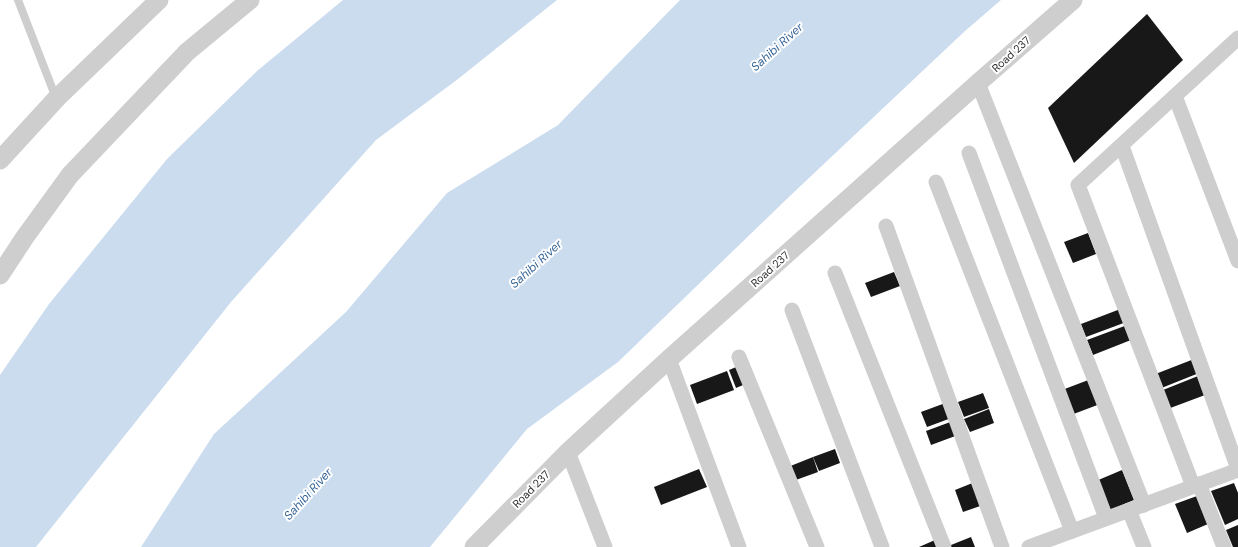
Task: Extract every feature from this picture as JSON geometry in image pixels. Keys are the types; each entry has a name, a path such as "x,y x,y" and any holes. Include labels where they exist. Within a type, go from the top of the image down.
{"street":[{"path":"0,160 57,98 159,0"},
{"path":"0,275 25,237 70,175 187,52 250,0"},
{"name":"Road 237","path":"474,547 568,452 669,359 1073,0"},
{"path":"1224,547 1196,485 1078,185 1175,96 1236,45"},
{"path":"978,83 1144,505"},
{"path":"1175,96 1238,261"},
{"path":"1029,547 1056,542 1072,531 1238,469 1122,146"},
{"path":"969,153 1106,518"},
{"path":"936,182 1072,531"},
{"path":"886,226 1002,547"},
{"path":"835,273 944,547"},
{"path":"792,310 882,547"},
{"path":"738,357 817,547"},
{"path":"669,359 738,547"},
{"path":"568,452 605,547"},
{"path":"1129,510 1144,547"}],"lane":[{"path":"18,0 57,98"}],"water":[{"path":"343,0 557,0 458,79 376,140 231,302 36,547 0,547 0,375 49,304 167,159 257,71"},
{"name":"Sahibi River","path":"680,0 1001,0 965,31 792,194 618,362 527,429 430,547 141,547 214,434 346,312 447,193 558,125"}],"building":[{"path":"1147,14 1183,60 1074,163 1048,108"},
{"path":"1088,233 1096,254 1073,263 1064,242"},
{"path":"894,272 900,286 871,297 865,283"},
{"path":"1123,308 1129,321 1086,337 1081,324"},
{"path":"1130,324 1136,338 1093,355 1087,340"},
{"path":"1194,359 1199,373 1159,389 1153,375"},
{"path":"741,365 748,383 736,388 729,370"},
{"path":"727,371 734,390 697,404 690,385"},
{"path":"1198,376 1205,395 1165,410 1158,392"},
{"path":"1091,379 1100,404 1071,415 1062,390"},
{"path":"983,393 989,408 964,417 958,402"},
{"path":"948,402 954,417 927,427 921,412"},
{"path":"989,409 994,423 970,432 964,419"},
{"path":"953,421 958,435 931,445 926,431"},
{"path":"835,449 840,463 819,471 813,457"},
{"path":"813,457 818,472 793,481 788,467"},
{"path":"699,469 707,487 661,505 654,487"},
{"path":"1122,470 1134,500 1108,511 1096,481"},
{"path":"975,482 983,505 963,512 955,490"},
{"path":"1234,483 1238,493 1238,519 1225,525 1211,491"},
{"path":"1197,496 1208,524 1187,533 1175,504"},
{"path":"1238,525 1238,547 1233,547 1226,530"},
{"path":"971,537 975,547 946,547"},
{"path":"935,540 937,547 919,547"}]}
